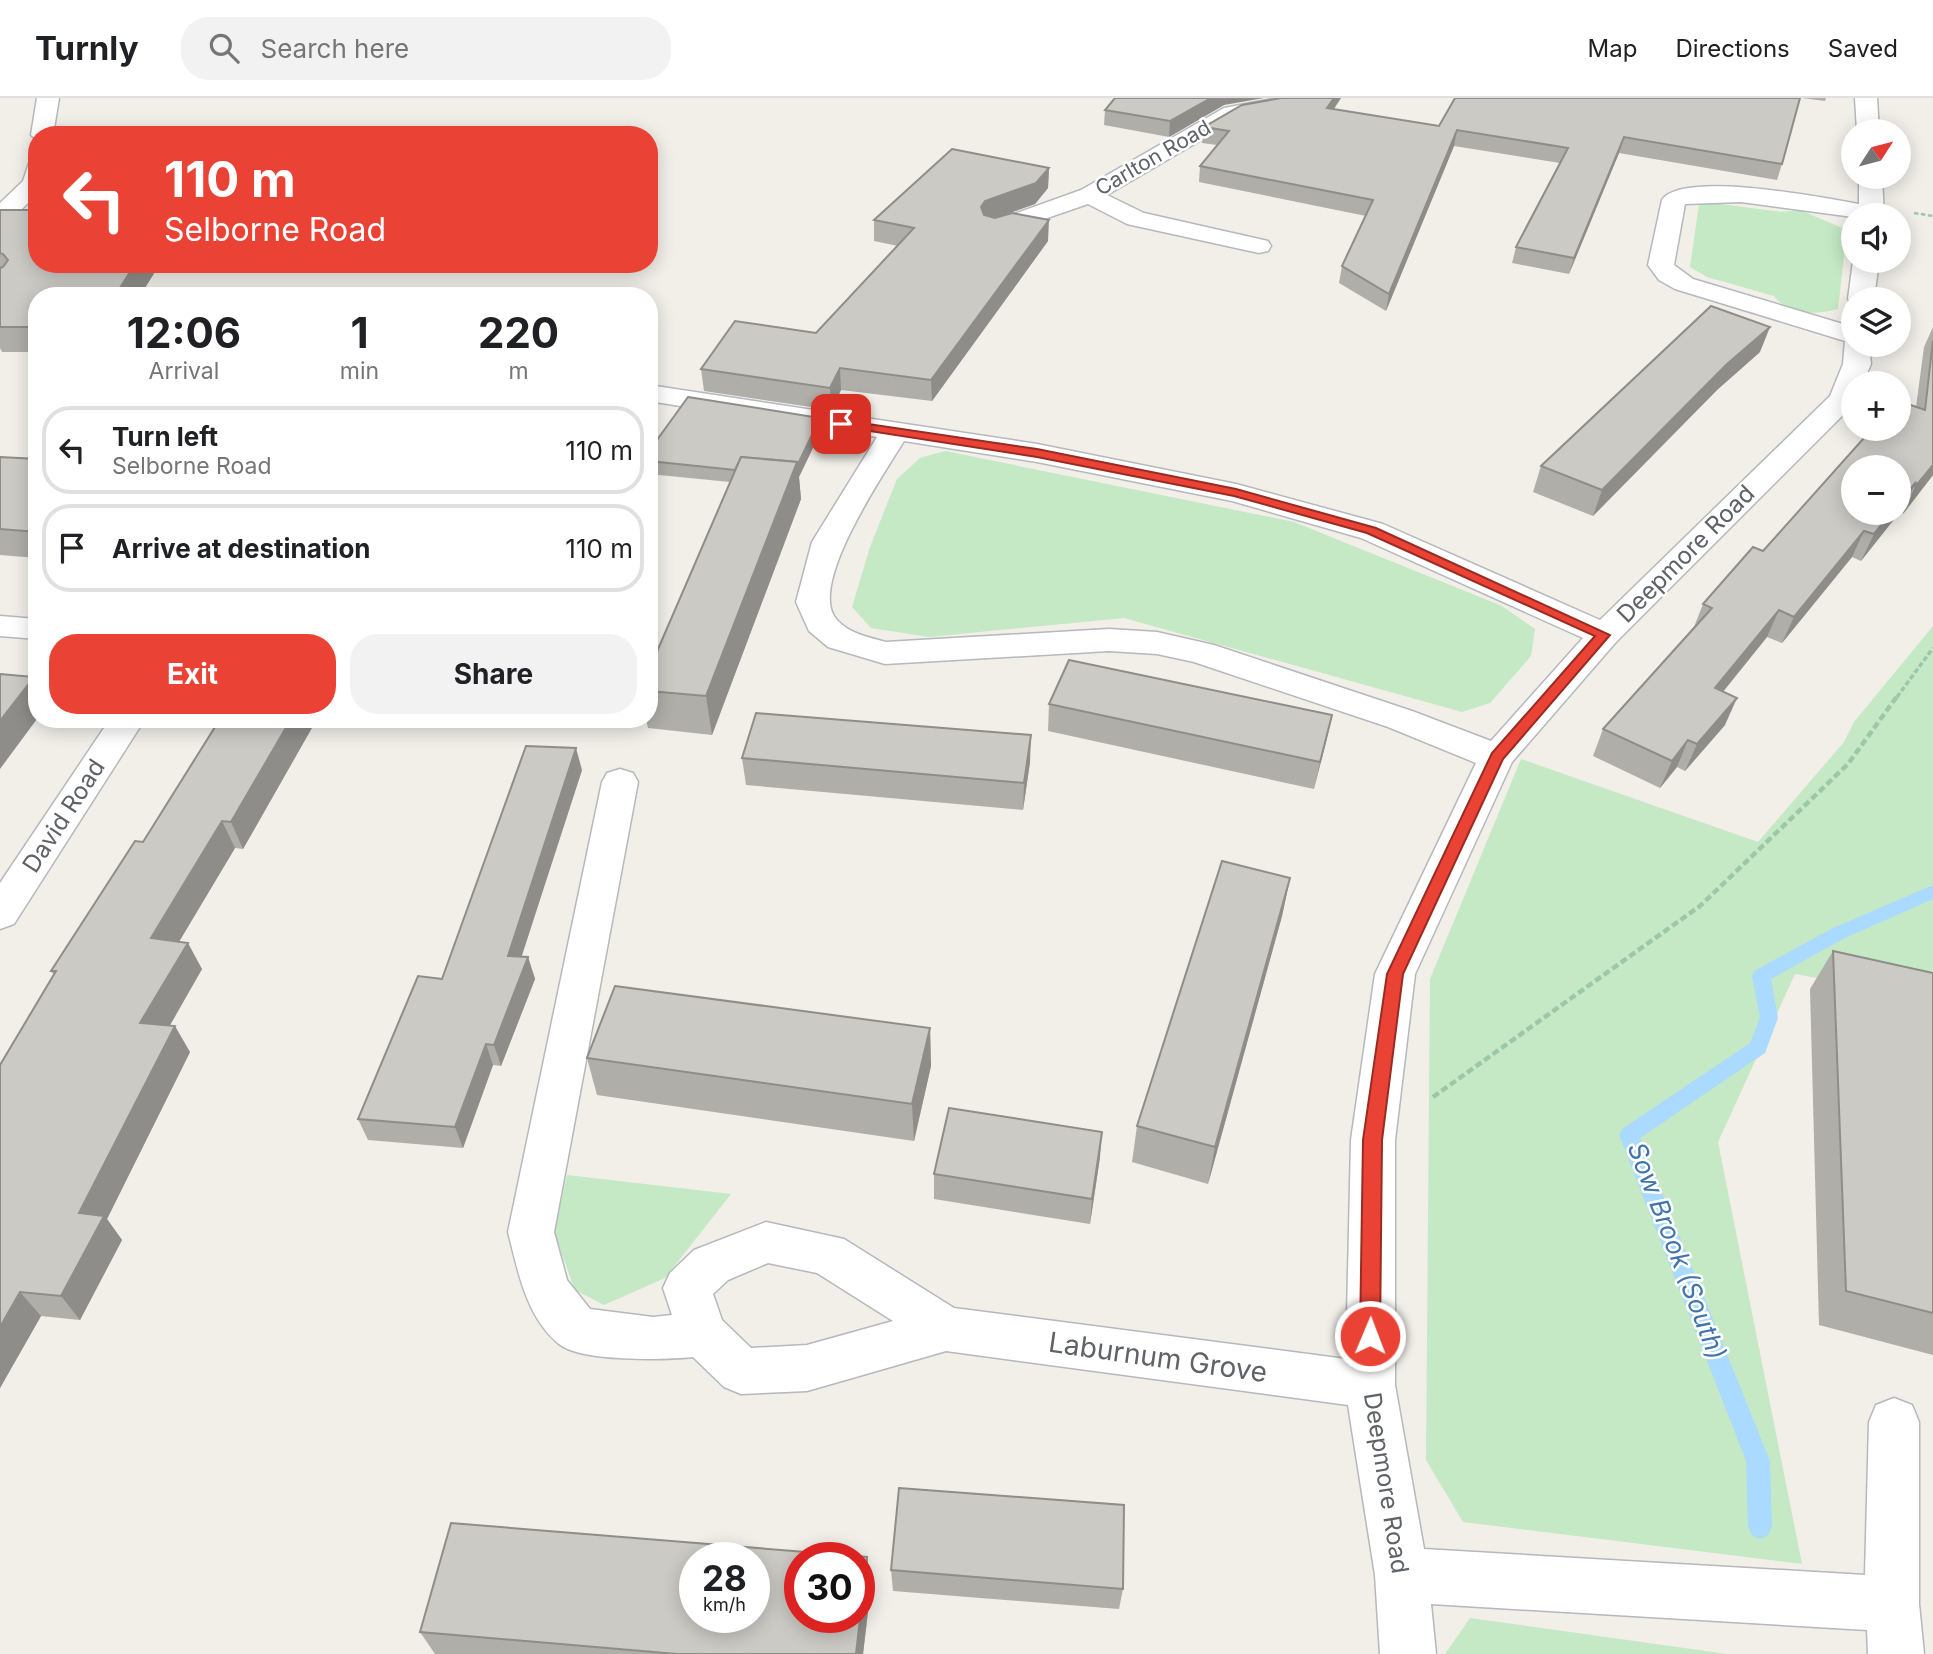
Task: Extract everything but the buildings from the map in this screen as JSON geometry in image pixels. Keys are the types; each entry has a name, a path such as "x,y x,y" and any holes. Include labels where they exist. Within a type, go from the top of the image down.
{"street":[{"path":"43,126 48,98"},
{"name":"Carlton Road","path":"995,229 1089,195 1232,113 1313,98"},
{"path":"1866,98 1867,119"},
{"path":"0,217 28,189"},
{"path":"1841,210 1710,192 1682,196 1674,200 1661,265 1673,279 1684,284 1841,331"},
{"path":"1089,195 1136,219 1261,247"},
{"name":"Deepmore Road","path":"1408,1654 1402,1575 1370,1385 1373,1140 1395,974 1497,757 1604,635 1843,398 1857,363 1857,357"},
{"path":"658,394 1037,453 1236,493 1372,531 1604,635"},
{"path":"895,432 828,542 812,602 821,624 840,640 885,653 1109,640 1157,643 1202,653 1400,719 1497,757"},
{"path":"0,626 28,628"},
{"name":"David Road","path":"0,914 122,728"},
{"path":"620,782 531,1232 546,1290 578,1329 653,1339 703,1334"},
{"name":"Laburnum Grove","path":"946,1329 827,1254 766,1242 711,1265 687,1287 703,1334 741,1371 807,1368 946,1329 1370,1385"},
{"path":"1402,1575 1894,1629 1894,1422"}],"path":[{"path":"1373,1140 1700,906 1848,764 1933,648"}],"green space":[{"path":"1713,203 1781,212 1800,210 1841,227 1842,273 1838,309 1812,313 1795,310 1780,303 1774,296 1707,277 1690,267 1699,204"},
{"path":"945,451 1294,522 1502,606 1535,629 1531,656 1490,703 1462,712 1124,618 929,637 871,628 852,607 870,547 897,479 920,458"},
{"path":"1933,626 1933,999 1795,974 1718,1142 1802,1564 1463,1522 1426,1460 1430,979 1521,759 1758,842 1844,742 1854,722"},
{"path":"567,1175 731,1194 665,1278 604,1305 575,1290 554,1233"},
{"path":"1470,1618 1727,1654 1445,1654"}],"waterway":[{"name":"Sow Brook (South)","path":"1760,1527 1758,1461 1629,1135 1758,1048 1769,1018 1761,976 1839,933 1933,892"}],"route":[{"path":"841,424 1037,453 1236,493 1372,531 1604,635 1497,757 1395,974 1373,1140 1370,1336"}]}
